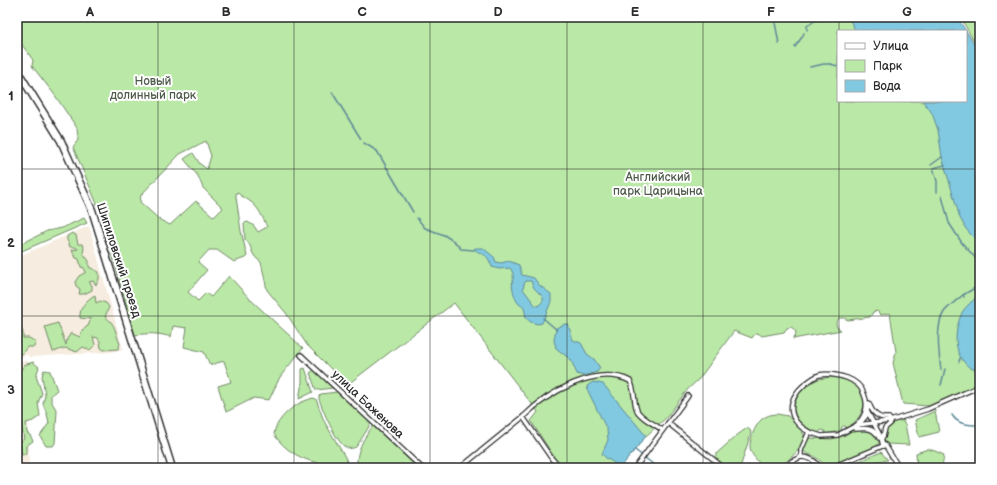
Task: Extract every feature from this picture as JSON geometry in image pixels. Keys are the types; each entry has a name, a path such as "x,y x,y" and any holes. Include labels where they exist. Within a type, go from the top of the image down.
{"main road":[{"name":"Шипиловский проезд","path":"17,70 59,137 78,176 92,210 172,468"}],"street":[{"name":"улица Баженова","path":"301,355 422,468"},
{"path":"899,468 885,445 883,446 881,437 873,423 867,411 865,396 853,380 832,374 817,376 809,380 799,389 792,400 791,405 794,418 797,423 808,432 821,436 834,436 859,424 873,423 890,421 928,409 980,386"},
{"path":"460,468 531,410 563,388 583,379 612,375 630,381 634,388 638,412 662,430"},
{"path":"635,468 688,396"},
{"path":"881,437 879,438 877,434 870,429 855,429 865,415 869,403 876,415 881,418 890,418 890,421"},
{"path":"524,417 552,459 560,468"},
{"path":"881,437 883,437 885,428 891,423 890,421"},
{"path":"668,423 724,468"},
{"path":"801,457 801,450 808,432"},
{"path":"830,468 883,446"},
{"path":"786,468 792,461 801,457 810,458 820,468"}],"shaded area":[{"path":"89,226 123,349 112,352 29,357 27,354 17,360 17,257"},
{"path":"28,361 29,468 17,468 17,364"}],"green space":[{"name":"Английский парк Царицына","path":"17,17 910,17 918,30 837,30 837,102 964,102 980,127 980,386 929,408 928,406 903,404 893,363 896,352 890,313 881,315 877,311 873,312 870,317 848,320 839,318 836,323 837,327 841,330 793,339 796,334 795,330 791,327 787,328 784,332 762,336 758,333 752,338 734,331 699,379 688,389 666,418 646,436 620,468 574,468 556,460 531,421 538,412 454,303 347,385 307,345 286,313 267,290 261,262 257,259 249,244 245,240 244,223 248,222 254,226 258,232 267,227 256,207 237,192 236,197 241,231 247,256 234,262 217,250 209,250 198,262 207,270 188,292 198,301 206,293 211,297 229,276 251,300 303,348 280,377 269,400 254,398 226,412 218,386 231,382 224,361 210,365 204,352 184,347 187,328 173,326 171,337 153,334 135,335 100,211 73,147 78,140 77,128 54,94 32,66 33,60 17,38","holes":["206,141 211,156 207,169 200,164 193,153 184,159 198,176 203,188 223,208 214,217 196,201 170,225 160,220 140,202 141,195 180,154"]},
{"path":"962,17 980,17 980,52 962,20"},
{"path":"84,218 87,223 17,253 17,246 47,231 62,228"},
{"path":"72,233 76,235 78,244 82,244 84,248 83,253 89,261 89,267 99,272 99,279 96,285 93,281 89,282 92,285 92,290 84,294 79,294 80,289 76,286 75,282 79,276 86,272 84,268 81,267 79,259 76,258 72,250 78,249 75,247 70,247 67,240 67,236"},
{"path":"95,295 96,303 100,301 106,303 109,307 105,317 109,319 115,329 120,344 118,349 104,350 101,348 98,338 93,337 95,345 90,350 83,347 77,352 65,348 53,352 45,327 58,323 66,345 67,339 71,333 80,337 82,330 88,326 91,319 80,318 82,308 89,299"},
{"path":"17,321 23,332 23,338 29,338 36,342 34,347 27,347 22,354 17,354"},
{"path":"33,362 39,367 36,376 42,393 38,403 40,416 33,421 26,423 27,433 33,441 26,446 26,454 22,454 20,442 24,439 20,416 23,412 17,391 20,385 17,376 24,365"},
{"path":"305,368 313,392 299,399 302,382 302,369"},
{"path":"44,370 50,371 57,390 51,395 51,401 57,411 55,443 53,446 46,446 40,436 49,423 43,404 45,395 42,376"},
{"path":"314,370 333,388 316,390 310,373"},
{"path":"831,377 846,380 858,388 864,400 863,407 857,419 847,428 843,426 841,428 842,431 825,434 825,431 822,430 819,434 804,428 797,422 794,417 794,406 798,395 806,386 817,380"},
{"path":"337,392 371,423 357,446 354,448 347,448 337,437 319,399 321,394"},
{"path":"313,398 316,399 324,421 345,457 348,464 346,466 335,466 315,462 296,455 280,442 274,434 279,422 288,411 299,403"},
{"path":"935,411 939,432 919,437 915,420"},
{"path":"777,414 788,416 804,435 804,439 800,448 781,465 780,468 761,468 751,452 751,439 754,430 762,419 769,415"},
{"path":"904,420 903,423 905,424 909,445 886,444 883,437 888,426 892,423"},
{"path":"373,426 418,468 357,468 357,457 359,451 366,435"},
{"path":"747,428 751,433 740,468 729,467 720,463 715,457 717,453"},
{"path":"855,429 870,429 879,438 879,443 876,447 854,457 838,464 830,465 825,464 814,456 807,454 803,450 806,441 809,438 832,439 845,435"},
{"path":"928,449 944,455 942,468 917,468 916,453"},
{"path":"881,452 888,460 864,463 857,468 843,468"}],"water":[{"path":"848,17 957,17 965,30 855,30"},
{"path":"967,33 980,53 980,245 966,229 960,218 942,157 938,130 932,113 924,102 967,102"},
{"path":"483,248 494,257 496,262 501,263 509,261 519,265 522,275 534,278 539,285 551,294 551,302 542,323 533,323 526,317 524,308 519,304 515,297 512,287 513,274 510,268 499,269 492,267 486,256 474,249","holes":["526,281 531,281 534,288 543,297 543,301 538,306 535,305 523,289"]},
{"path":"980,294 980,369 975,369 967,366 960,357 956,333 962,312"},
{"path":"568,324 573,340 581,343 587,354 594,359 600,368 597,372 583,376 577,374 571,360 556,348 554,340 556,328"},
{"path":"593,382 603,384 646,436 621,467 602,454 608,440 607,430 588,391 587,386"}],"waterway":[{"path":"774,17 779,44"},
{"path":"807,30 807,26 816,20 831,17"},
{"path":"795,47 804,33"},
{"path":"830,64 837,66"},
{"path":"810,67 830,64"},
{"path":"332,92 361,139"},
{"path":"364,143 377,151 413,212"},
{"path":"931,165 942,157"},
{"path":"937,192 937,181 933,168 945,165"},
{"path":"942,196 949,223 962,243 980,263"},
{"path":"417,218 425,228 444,235 455,242 461,249 474,250"},
{"path":"964,297 963,295 980,286"},
{"path":"941,370 938,340 941,318 944,312 963,295"},
{"path":"543,318 557,330"},
{"path":"959,362 960,358"},
{"path":"941,385 945,369"},
{"path":"952,415 961,423 980,425"},
{"path":"635,450 658,468"}],"park label":[{"name":"Новый долинный парк","path":"153,88"}]}
